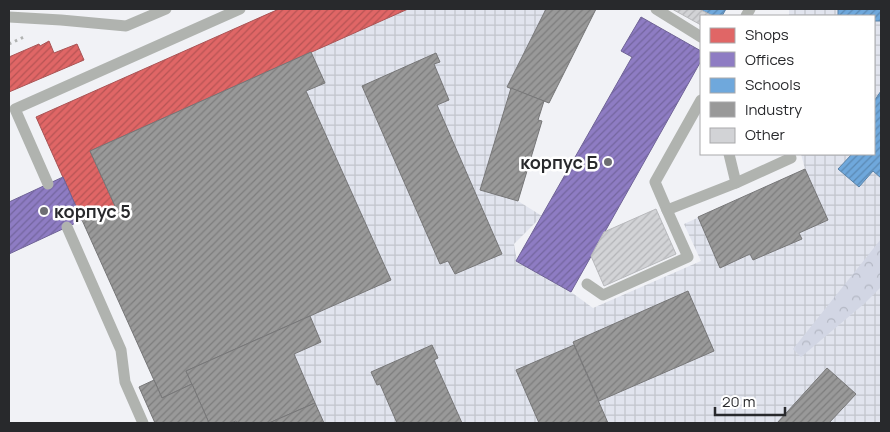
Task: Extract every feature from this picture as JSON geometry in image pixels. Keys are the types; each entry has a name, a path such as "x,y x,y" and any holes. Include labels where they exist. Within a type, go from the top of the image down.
{"lane":[{"path":"9,17 126,26 166,9"},
{"path":"48,184 15,109 240,9"},
{"path":"656,9 700,36"},
{"path":"587,284 603,295 688,258 655,182 700,102"},
{"path":"729,155 736,182"},
{"path":"667,210 791,158"},
{"path":"67,227 121,350 125,382 143,423"}],"shaded area":[{"path":"279,9 596,9 549,103 544,101 538,120 542,121 518,201 542,216 514,244 517,261 571,292 593,308 701,261 684,224 805,169 801,155 875,155 875,15 789,15 789,9 881,9 881,423 155,423 139,387 154,380 36,117"}],"green space":[{"path":"881,239 881,287 865,303 801,357 793,349"}],"building: Shops":[{"path":"279,9 408,9 90,151 115,206 82,220 36,117"},
{"path":"49,41 54,53 77,44 84,60 9,92 9,57"}],"building: Offices":[{"name":"корпус Б","path":"641,17 700,50 700,63 571,292 516,261 632,57 621,51"},
{"name":"корпус 5","path":"63,177 82,220 9,254 9,202"}],"building: Schools":[{"path":"699,9 726,9 723,15 711,15"},
{"path":"838,9 881,9 881,21 875,21 875,15 838,15"},
{"path":"881,91 881,178 873,171 859,187 838,169 851,155 875,155 875,100"}],"building: Industry":[{"path":"546,9 596,9 549,103 507,87"},
{"path":"311,52 325,83 306,91 391,280 186,371 192,384 162,398 82,220 115,206 90,151"},
{"path":"436,53 440,62 434,64 449,100 437,105 502,254 455,274 448,261 440,264 362,86"},
{"path":"511,88 544,101 538,120 542,121 518,201 480,190"},
{"path":"805,169 828,220 799,233 802,239 753,260 750,254 720,268 698,217"},
{"path":"688,291 714,351 599,401 573,342"},
{"path":"310,316 321,342 294,354 315,403 269,423 237,423 236,421 230,423 209,423 186,371"},
{"path":"432,345 438,358 434,360 462,423 397,423 380,384 377,385 371,372"},
{"path":"574,345 608,423 539,423 516,370"},
{"path":"827,368 856,394 829,423 777,423"},
{"path":"154,380 162,398 192,384 209,423 155,423 139,387"},
{"path":"315,403 324,423 269,423"}],"building: Other":[{"path":"672,9 699,9 711,15 700,15 700,24"},
{"path":"656,209 676,254 604,286 591,256 604,232"}],"place":[{"name":"корпус Б","path":"608,162"},
{"name":"корпус 5","path":"44,211"}]}
